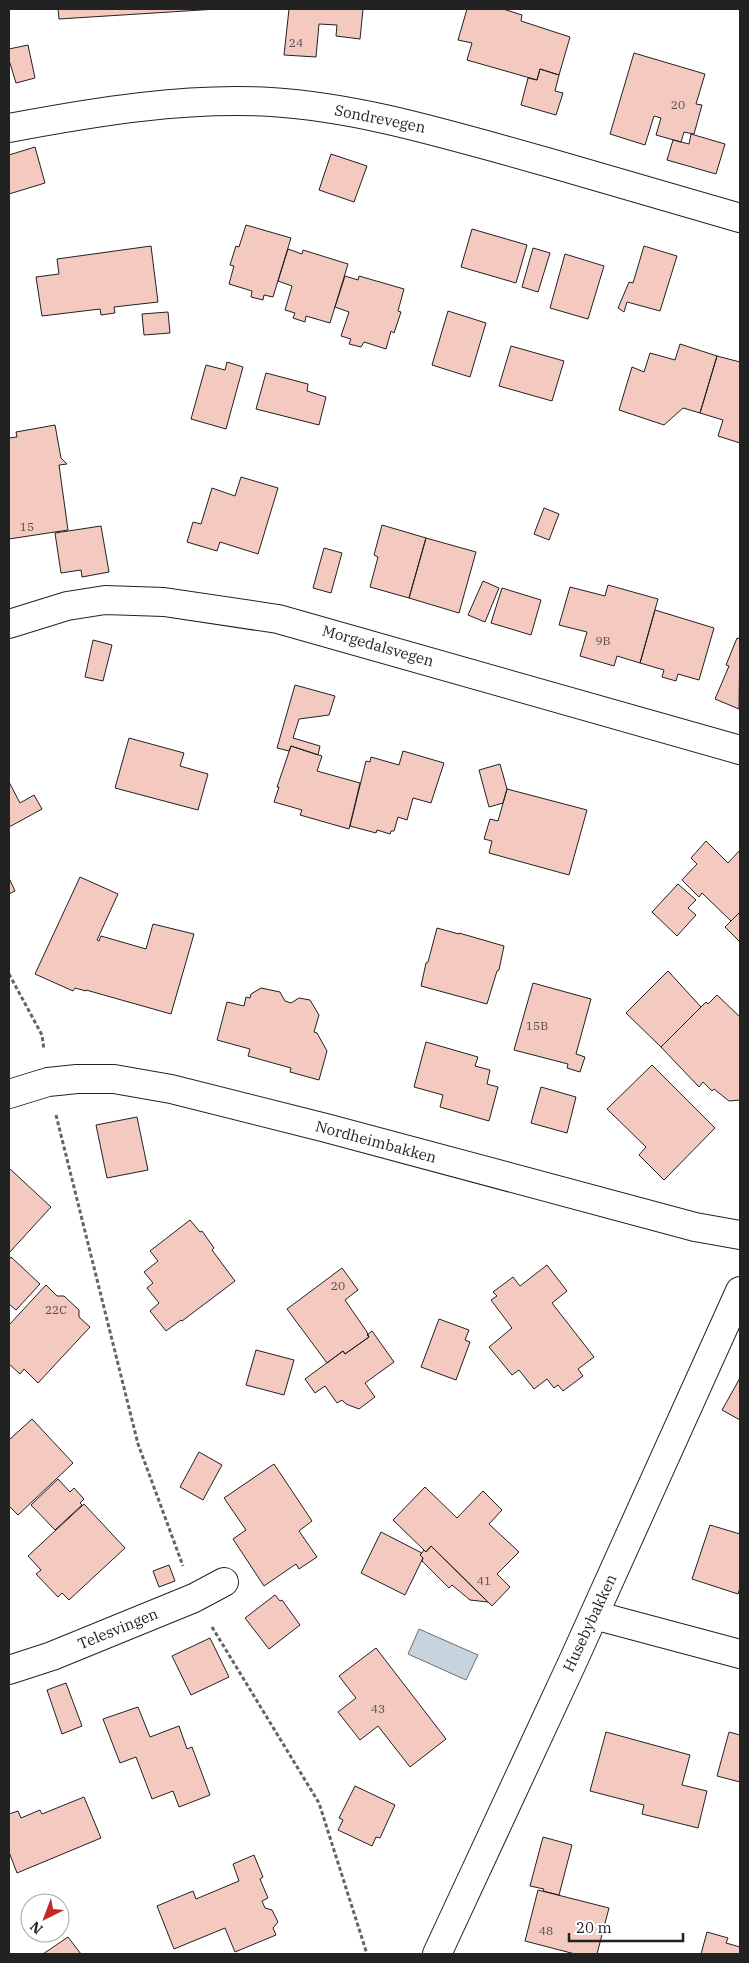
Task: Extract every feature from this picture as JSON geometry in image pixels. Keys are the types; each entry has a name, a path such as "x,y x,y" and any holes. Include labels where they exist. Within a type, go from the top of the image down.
{"street":[{"name":"Sondrevegen","path":"9,128 102,111 201,103 271,102 336,110 416,125 740,218"},
{"name":"Morgedalsvegen","path":"9,624 67,606 105,600 164,602 278,619 740,750"},
{"name":"Nordheimbakken","path":"9,1094 48,1082 77,1079 114,1079 171,1089 326,1128 695,1227 740,1235"},
{"name":"Husebybakken","path":"436,1954 594,1615 740,1291"},
{"name":"Telesvingen","path":"9,1670 52,1656 194,1598 224,1582"},
{"path":"594,1615 740,1654"}],"path":[{"path":"9,974 42,1035 48,1082 138,1444 194,1598 320,1803 368,1954"}],"shaded area":[{"path":"419,1629 478,1655 466,1680 408,1654"}],"building":[{"path":"58,9 217,9 59,19"},
{"path":"289,9 363,9 360,39 336,36 337,25 319,24 316,57 284,55"},
{"path":"467,9 503,9 522,15 521,21 570,37 559,75 540,69 537,80 467,60 472,43 458,40"},
{"path":"28,45 35,78 16,83 9,60 9,49"},
{"path":"634,53 705,74 696,104 702,105 694,134 684,132 681,142 656,135 661,118 654,116 645,145 610,134"},
{"path":"540,69 559,75 555,91 563,93 556,115 521,105 528,78 537,80"},
{"path":"691,134 725,144 716,174 667,160 673,140 689,144"},
{"path":"35,147 45,183 9,194 9,155"},
{"path":"331,154 367,166 354,202 319,190"},
{"path":"246,225 291,238 273,297 264,295 263,300 251,297 252,291 229,284 234,266 230,265 236,246 239,247"},
{"path":"472,229 527,245 516,283 461,267"},
{"path":"151,246 158,302 114,307 115,313 101,315 100,309 42,316 36,277 59,274 57,259"},
{"path":"644,246 677,256 660,311 627,302 624,312 618,308 629,282 633,283"},
{"path":"533,248 550,253 538,292 522,287"},
{"path":"288,249 302,254 303,250 348,264 330,323 306,316 305,322 293,318 295,313 285,310 292,286 278,281"},
{"path":"565,254 604,266 588,319 550,308"},
{"path":"345,276 358,280 359,276 404,289 398,311 401,312 394,333 391,331 386,349 364,342 361,347 349,344 351,339 341,336 349,312 335,307"},
{"path":"448,311 486,323 470,377 432,365"},
{"path":"168,312 170,333 144,335 142,314"},
{"path":"680,344 717,356 700,413 683,408 664,425 619,410 632,367 644,372 650,353 675,360"},
{"path":"511,346 564,361 552,401 499,386"},
{"path":"717,356 740,362 740,443 718,436 723,420 700,413"},
{"path":"227,362 243,367 226,429 191,419 206,365 225,370"},
{"path":"266,373 308,384 307,391 326,397 319,425 256,409"},
{"path":"55,425 61,458 67,464 59,465 68,530 9,539 9,438 17,437 16,432"},
{"path":"241,477 278,488 258,554 220,542 217,551 187,542 193,522 201,524 212,488 235,496"},
{"path":"544,508 559,514 549,540 534,534"},
{"path":"382,525 426,538 409,598 370,587 378,557 374,555"},
{"path":"101,526 109,572 82,577 81,570 61,573 55,533"},
{"path":"426,538 476,552 459,613 409,598"},
{"path":"324,548 342,553 331,593 313,588"},
{"path":"483,581 499,588 485,622 468,615"},
{"path":"608,585 658,599 640,663 617,656 614,666 580,656 587,632 559,625 570,587 605,596"},
{"path":"502,588 541,600 531,635 491,623"},
{"path":"655,610 714,628 699,680 678,674 676,681 662,677 664,670 640,663"},
{"path":"737,638 740,639 739,709 715,699 729,666 726,665"},
{"path":"93,640 112,645 103,681 85,677"},
{"path":"295,685 335,696 329,715 299,719 293,738 320,746 318,755 291,746 289,751 277,748"},
{"path":"129,738 184,753 180,766 208,774 198,810 115,788"},
{"path":"291,746 322,756 317,771 360,783 349,829 300,815 302,810 274,802"},
{"path":"403,751 444,763 431,803 413,798 407,820 398,817 394,831 391,831 390,834 377,830 376,833 350,826 366,761 370,762 371,757 399,765"},
{"path":"500,764 507,789 503,803 489,807 479,770"},
{"path":"9,782 20,803 34,795 42,809 11,826 9,826"},
{"path":"507,789 587,810 569,875 489,853 492,841 484,839 490,819 498,821"},
{"path":"706,841 728,863 740,850 740,912 731,921 702,893 699,897 682,880 697,864 691,858"},
{"path":"80,877 118,894 97,940 99,941 101,936 146,949 153,924 194,934 171,1014 86,990 75,988 73,991 35,974"},
{"path":"9,878 15,891 9,894"},
{"path":"678,884 696,900 688,908 696,915 677,936 652,912"},
{"path":"740,912 740,942 725,927"},
{"path":"437,928 504,946 499,970 497,971 487,1004 421,986"},
{"path":"668,971 701,1007 661,1047 626,1013"},
{"path":"533,983 591,999 576,1054 585,1057 580,1072 567,1068 568,1064 514,1050"},
{"path":"261,988 280,992 285,1001 291,1003 299,998 310,1000 319,1015 314,1032 317,1033 327,1051 319,1080 290,1072 291,1068 248,1056 250,1049 217,1040 227,1002 244,1006 246,997 250,998 251,994"},
{"path":"717,995 740,1017 740,1100 729,1101 714,1089 712,1091 703,1082 699,1087 661,1047 706,1002 708,1004"},
{"path":"426,1042 478,1057 475,1066 490,1070 487,1084 498,1087 489,1121 440,1107 443,1095 414,1087"},
{"path":"652,1065 715,1128 664,1180 639,1155 646,1147 607,1109"},
{"path":"541,1087 576,1097 567,1133 531,1123"},
{"path":"137,1117 148,1170 107,1178 96,1125"},
{"path":"9,1168 51,1207 9,1253"},
{"path":"190,1220 200,1232 202,1231 214,1248 212,1250 235,1281 166,1331 150,1311 159,1303 147,1288 153,1283 144,1272 158,1261 150,1251"},
{"path":"11,1257 40,1284 16,1310 9,1304 9,1260"},
{"path":"547,1265 567,1291 552,1303 594,1357 578,1369 583,1376 563,1391 558,1385 554,1388 547,1379 534,1389 519,1370 512,1375 489,1347 512,1328 491,1300 497,1296 493,1292 513,1277 520,1286"},
{"path":"342,1268 358,1290 345,1300 369,1337 345,1354 343,1351 327,1363 287,1309"},
{"path":"46,1285 57,1296 64,1296 79,1310 79,1317 90,1327 38,1383 24,1369 20,1374 9,1364 9,1325"},
{"path":"439,1319 469,1330 465,1340 470,1342 456,1380 421,1367"},
{"path":"372,1331 394,1362 365,1383 375,1397 359,1409 346,1404 342,1400 337,1403 325,1386 315,1393 305,1379 343,1351 345,1354 369,1337 367,1335"},
{"path":"256,1350 294,1360 284,1395 246,1385"},
{"path":"740,1378 740,1420 722,1410"},
{"path":"32,1419 73,1463 18,1515 10,1507 9,1509 9,1440"},
{"path":"199,1452 222,1465 203,1500 180,1487"},
{"path":"274,1464 312,1521 299,1531 317,1557 299,1569 296,1564 264,1586 233,1539 246,1530 224,1498"},
{"path":"58,1479 70,1492 74,1488 84,1499 80,1503 82,1505 55,1530 31,1505"},
{"path":"425,1487 457,1518 483,1491 502,1510 489,1524 519,1552 497,1574 510,1587 492,1606 431,1546 426,1552 393,1520"},
{"path":"84,1504 125,1548 69,1600 62,1593 58,1597 36,1574 41,1570 28,1556"},
{"path":"710,1525 740,1534 740,1588 738,1594 692,1579"},
{"path":"381,1532 422,1553 420,1555 423,1558 405,1595 361,1573"},
{"path":"431,1546 488,1602 470,1600 452,1585 449,1588 422,1561 423,1558 420,1555"},
{"path":"169,1565 175,1581 159,1587 153,1571"},
{"path":"275,1595 280,1601 282,1600 300,1625 269,1649 245,1618"},
{"path":"210,1638 229,1677 191,1695 172,1656"},
{"path":"376,1648 446,1739 410,1767 378,1726 360,1740 338,1712 356,1698 339,1676"},
{"path":"66,1683 82,1726 62,1734 47,1690"},
{"path":"138,1707 150,1737 179,1726 187,1749 192,1747 210,1795 179,1807 173,1791 152,1799 136,1757 120,1763 103,1719"},
{"path":"606,1732 690,1755 682,1785 707,1791 698,1828 642,1814 644,1805 590,1791"},
{"path":"729,1732 740,1735 740,1782 717,1776"},
{"path":"355,1786 395,1805 380,1838 376,1837 372,1846 338,1830 343,1820 339,1818"},
{"path":"84,1797 101,1838 17,1873 9,1852 9,1814 18,1811 21,1818 40,1810 42,1814"},
{"path":"543,1837 572,1845 559,1895 530,1886"},
{"path":"254,1855 263,1877 260,1879 268,1898 262,1901 265,1908 272,1910 278,1922 273,1928 276,1935 235,1952 225,1928 174,1949 157,1906 193,1891 196,1899 239,1881 233,1864"},
{"path":"538,1890 609,1908 597,1954 575,1954 525,1941"},
{"path":"707,1932 728,1938 726,1943 740,1947 740,1954 701,1954"},
{"path":"70,1940 81,1954 43,1954 59,1943 70,1943"}]}
